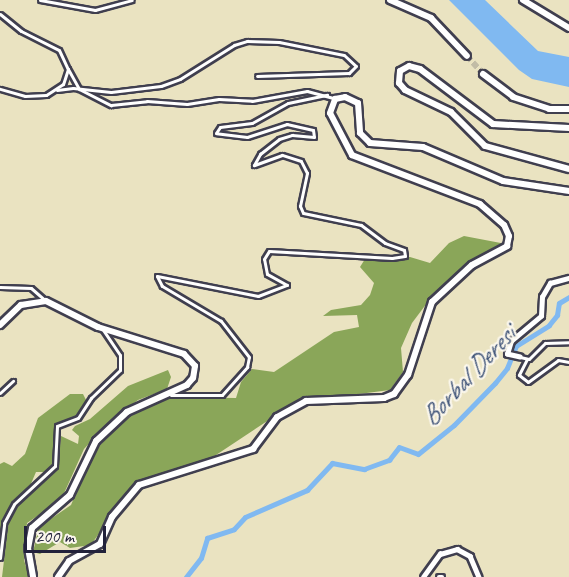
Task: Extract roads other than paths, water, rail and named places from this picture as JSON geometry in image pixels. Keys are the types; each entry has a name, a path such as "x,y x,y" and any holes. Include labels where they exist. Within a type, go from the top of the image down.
{"main road":[{"path":"390,0 431,18 467,56"},
{"path":"523,0 546,18 569,28"},
{"path":"569,128 493,124 420,69 409,66 400,71 399,83 405,90 451,112 485,146 548,160 569,169"},
{"path":"483,74 500,90 518,100 549,109 569,109"},
{"path":"58,577 69,561 100,544 132,489 253,449 277,417 297,405 328,398 384,398 394,394 408,375 432,302 472,265 499,252 509,242 508,231 498,218 476,201 352,154 330,113 335,99 345,97 357,103 360,134 370,143 423,147 503,181 569,191"},
{"path":"0,325 21,305 46,301 102,328 170,348 191,359 195,370 191,381 127,412 96,441 70,495 35,524 28,540 33,577"}],"street":[{"path":"40,0 95,10 132,0"},
{"path":"0,14 21,31 59,50 79,89 111,105 147,101 187,104 219,99 252,101 308,91 335,99"},
{"path":"0,89 33,97 57,90 79,89 111,92 161,86 247,41 279,42 344,55 356,66 356,70 349,73 257,76"},
{"path":"57,90 65,81 68,69"},
{"path":"163,394 222,395 247,367 249,357 224,324 176,291 162,286 157,276 258,296 287,285 267,274 264,259 269,251 392,258 405,256 404,250 385,243 361,225 303,213 300,206 307,173 301,161 282,155 254,165 260,154 279,139 314,136 314,130 287,124 247,137 216,133 220,127 252,123 288,103 327,95"},
{"path":"527,359 510,355 511,341 541,316 542,297 548,285 569,278"},
{"path":"0,287 31,288 46,301"},
{"path":"0,558 4,523 14,504 55,466 56,428 78,418 91,398 114,380 122,364 119,352 102,328"},
{"path":"569,342 545,344 527,359 519,375 528,382 558,360 569,362"},
{"path":"0,393 13,381"},
{"path":"423,577 440,554 457,549 470,556 479,577"}],"water":[{"path":"449,0 485,0 538,51 569,57 569,87 532,79 519,70"}],"waterway":[{"name":"Borbal Deresi","path":"186,577 201,558 207,538 234,529 245,517 307,490 332,463 364,469 389,460 399,447 418,454 454,425 495,383 507,368 516,346 549,325 557,315 559,303 569,297"}],"tunnel":[{"path":"467,56 483,74"}]}
